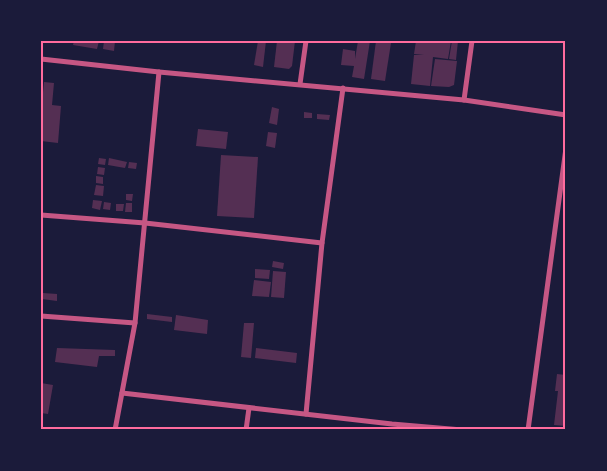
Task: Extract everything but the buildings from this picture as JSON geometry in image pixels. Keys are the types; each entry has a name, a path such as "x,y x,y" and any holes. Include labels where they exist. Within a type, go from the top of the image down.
{"street":[{"path":"300,84 306,41"},
{"path":"464,100 472,41"},
{"path":"41,59 159,72 464,100 566,115"},
{"path":"114,430 135,323 159,72"},
{"path":"306,414 322,243 342,88"},
{"path":"528,430 566,148"},
{"path":"41,215 145,223 322,243"},
{"path":"41,316 135,323"},
{"path":"122,393 306,414 392,427 462,430"},
{"path":"246,430 249,408"}]}
